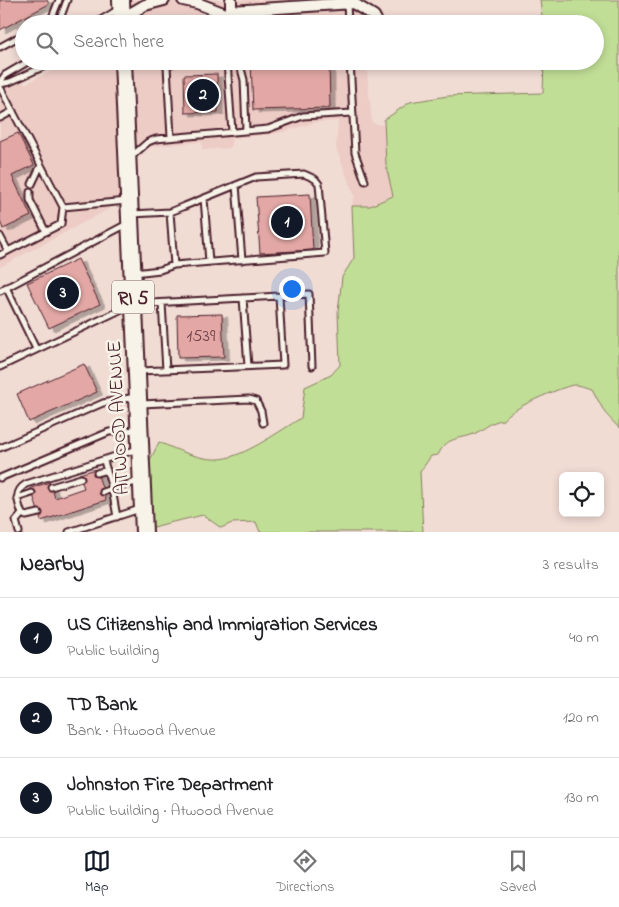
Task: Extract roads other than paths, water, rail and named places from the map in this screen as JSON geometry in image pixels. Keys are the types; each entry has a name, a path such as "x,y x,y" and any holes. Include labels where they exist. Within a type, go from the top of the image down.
{"main road":[{"name":"ATWOOD AVENUE","path":"123,70 144,532"}],"street":[{"path":"121,13 164,0"},
{"path":"183,0 230,9 262,4 351,2 372,15"}],"lane":[{"path":"53,15 59,0"},
{"path":"62,15 68,0"},
{"path":"349,15 351,2"},
{"path":"0,47 15,39"},
{"path":"0,84 5,75 15,69"},
{"path":"0,84 10,82 36,70"},
{"path":"167,70 171,138"},
{"path":"228,70 232,132"},
{"path":"241,70 244,80 246,130"},
{"path":"350,70 354,153 365,181"},
{"path":"0,84 63,207 61,224 0,255"},
{"path":"0,118 13,111"},
{"path":"127,160 148,142 156,139 268,129 303,116 352,113"},
{"path":"32,184 41,165"},
{"path":"63,207 129,213 170,212 256,177 304,174 315,179 319,184 325,253 174,265 160,270 132,273"},
{"path":"236,185 242,260"},
{"path":"30,192 30,200 46,232"},
{"path":"204,198 209,262"},
{"path":"170,212 174,265"},
{"path":"0,291 129,213"},
{"path":"0,236 8,251"},
{"path":"6,288 36,349"},
{"path":"0,366 133,304 309,294 312,366"},
{"path":"137,371 283,365 279,296"},
{"path":"243,298 248,366"},
{"path":"162,303 166,370"},
{"path":"0,448 103,403 138,400 249,399 256,401 261,411 263,423"},
{"path":"0,478 109,432 139,430"},
{"path":"22,514 17,498 18,491 26,484 140,449"},
{"path":"104,461 117,517"},
{"path":"97,473 107,470"},
{"path":"68,471 71,481"},
{"path":"52,487 81,478"},
{"path":"103,492 142,480"},
{"path":"17,498 32,493"},
{"path":"69,532 143,508"},
{"path":"22,514 26,516 39,513"},
{"path":"19,532 16,521 22,514"}],"place":[{"name":"TD Bank","path":"203,95"},
{"name":"US Citizenship and Immigration Services","path":"287,222"},
{"name":"Johnston Fire Department","path":"63,293"}]}
